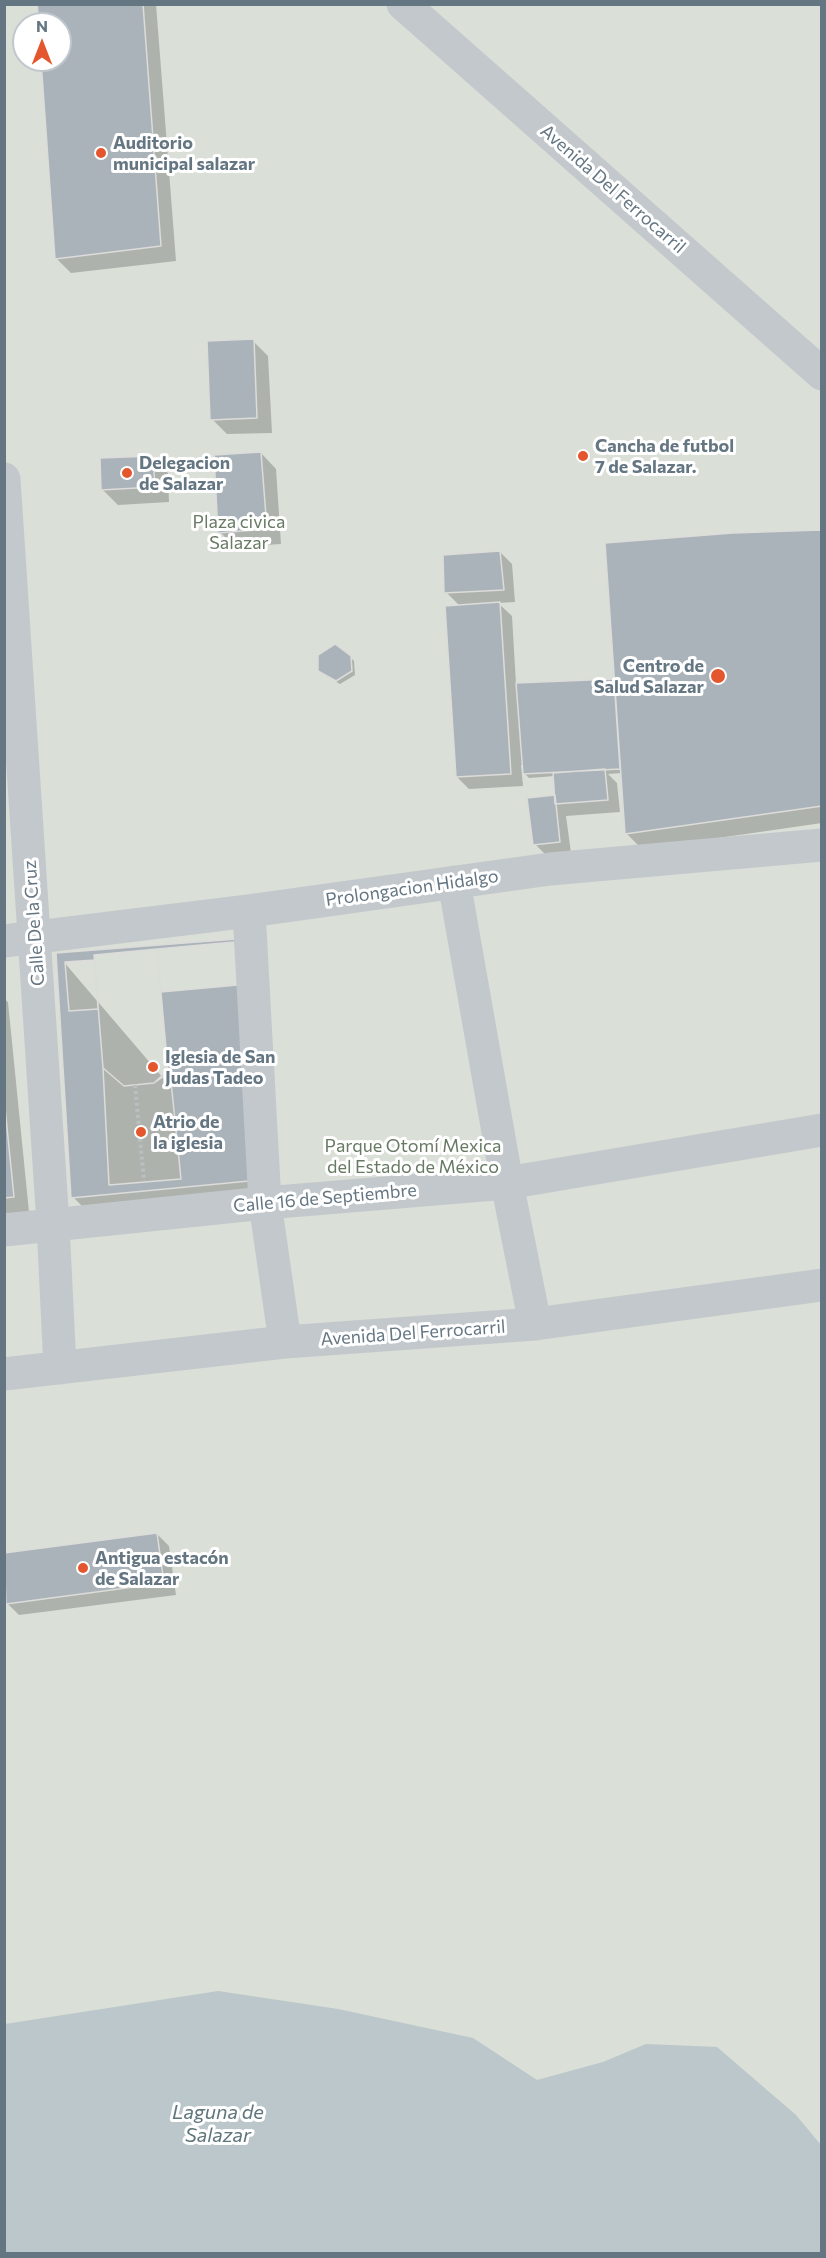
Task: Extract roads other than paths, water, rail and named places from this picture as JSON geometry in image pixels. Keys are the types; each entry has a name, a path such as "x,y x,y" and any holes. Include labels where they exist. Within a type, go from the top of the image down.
{"street":[{"name":"Avenida Del Ferrocarril","path":"404,4 822,374"},
{"name":"Calle De la Cruz","path":"4,479 20,939 53,1224 60,1368"},
{"name":"Prolongacion Hidalgo","path":"20,939 249,911 550,869 822,845"},
{"path":"454,882 507,1183 535,1324"},
{"path":"249,911 265,1203 285,1342"},
{"name":"Calle 16 de Septiembre","path":"4,1230 265,1203 507,1183 822,1130"},
{"name":"Avenida Del Ferrocarril","path":"4,1374 285,1342 535,1324 822,1285"}],"water":[{"name":"Laguna de Salazar","path":"218,1991 338,2009 473,2038 537,2080 603,2062 646,2044 717,2047 796,2115 821,2145 821,2253 5,2253 5,2024"}],"place":[{"name":"Auditorio municipal salazar","path":"101,153"},
{"name":"Cancha de futbol 7 de Salazar.","path":"583,456"},
{"name":"Delegacion de Salazar","path":"127,473"},
{"name":"Centro de Salud Salazar","path":"718,676"},
{"name":"Iglesia de San Judas Tadeo","path":"153,1067"},
{"name":"Atrio de la iglesia","path":"141,1132"},
{"name":"Antigua estacón de Salazar","path":"83,1568"}],"park label":[{"name":"Plaza civica Salazar","path":"239,532"},
{"name":"Parque Otomí Mexica del Estado de México","path":"413,1156"}]}
